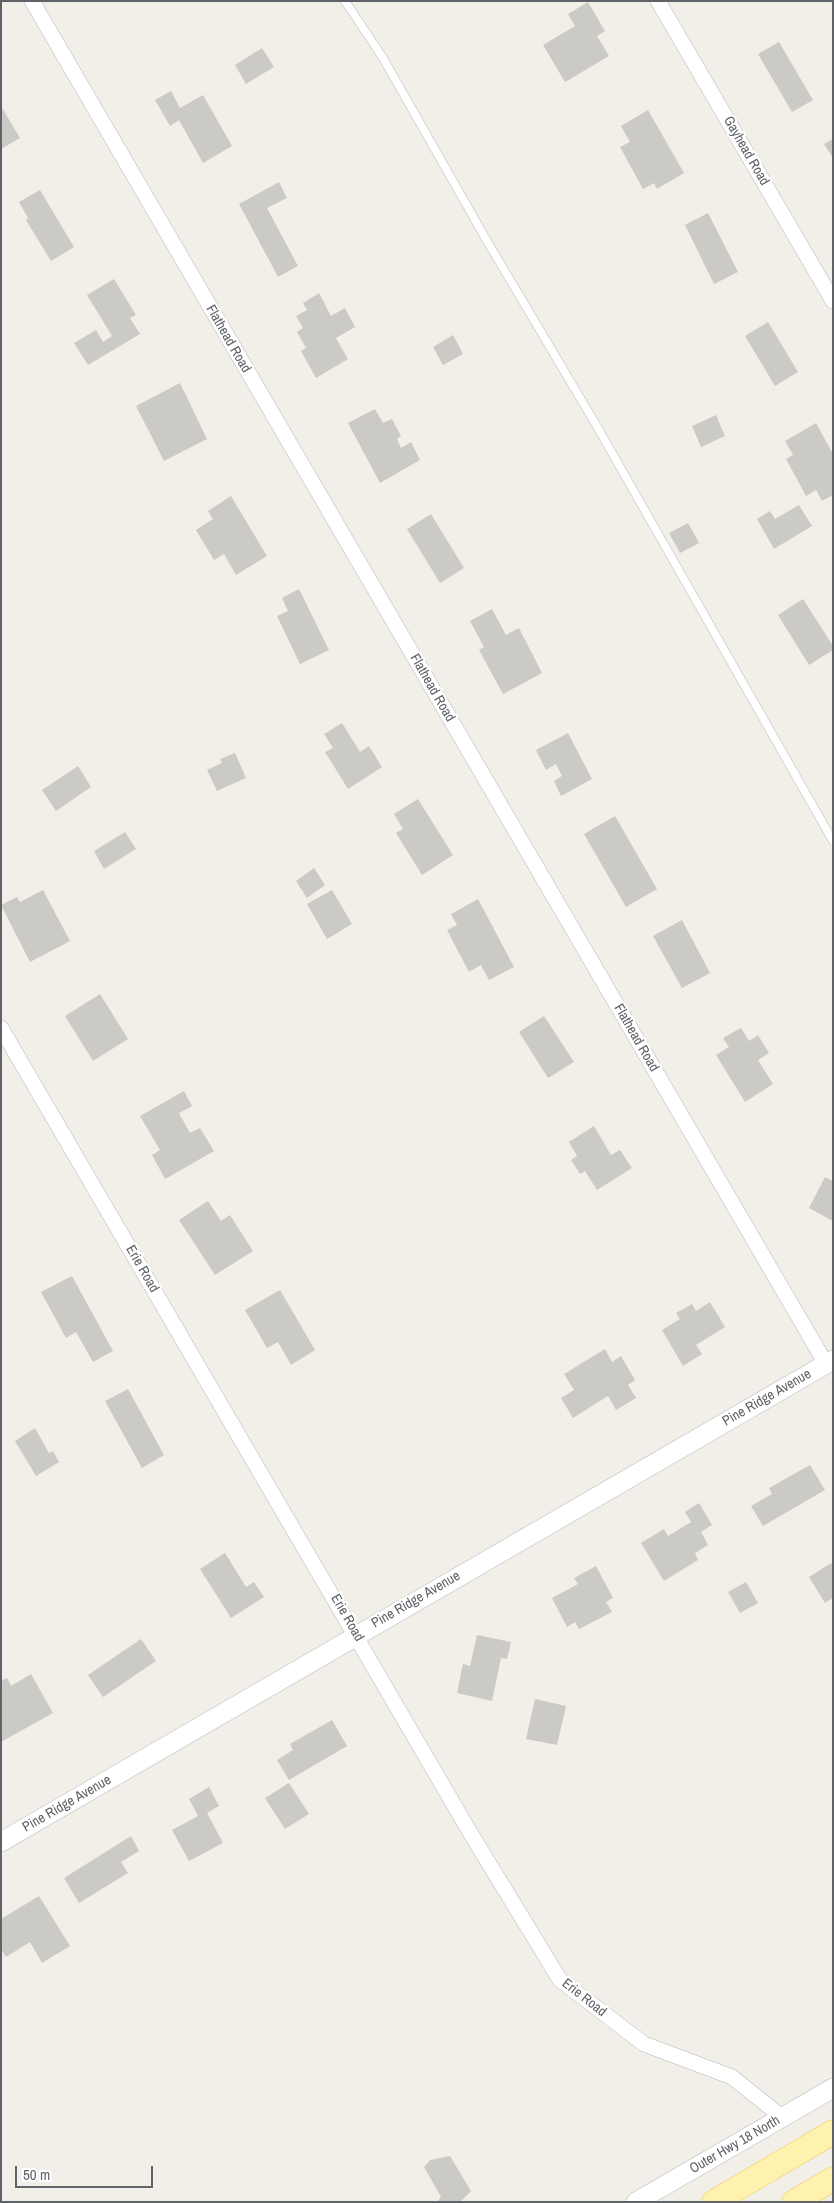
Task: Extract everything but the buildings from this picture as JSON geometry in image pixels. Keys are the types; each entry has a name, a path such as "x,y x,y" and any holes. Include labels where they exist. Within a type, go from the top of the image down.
{"main road":[{"path":"714,2202 833,2132"},
{"path":"794,2202 833,2179"}],"street":[{"name":"Flathead Road","path":"32,1 830,1366"},
{"name":"Gayhead Road","path":"658,1 833,301"},
{"name":"Erie Road","path":"1,1028 357,1634 471,1834 560,1980 644,2044 732,2077 782,2117"},
{"name":"Pine Ridge Avenue","path":"1,1842 357,1634 830,1366"},
{"name":"Outer Hwy 18 North","path":"636,2202 833,2088"}],"lane":[{"path":"345,1 383,58 487,241 595,423 833,841"}]}
